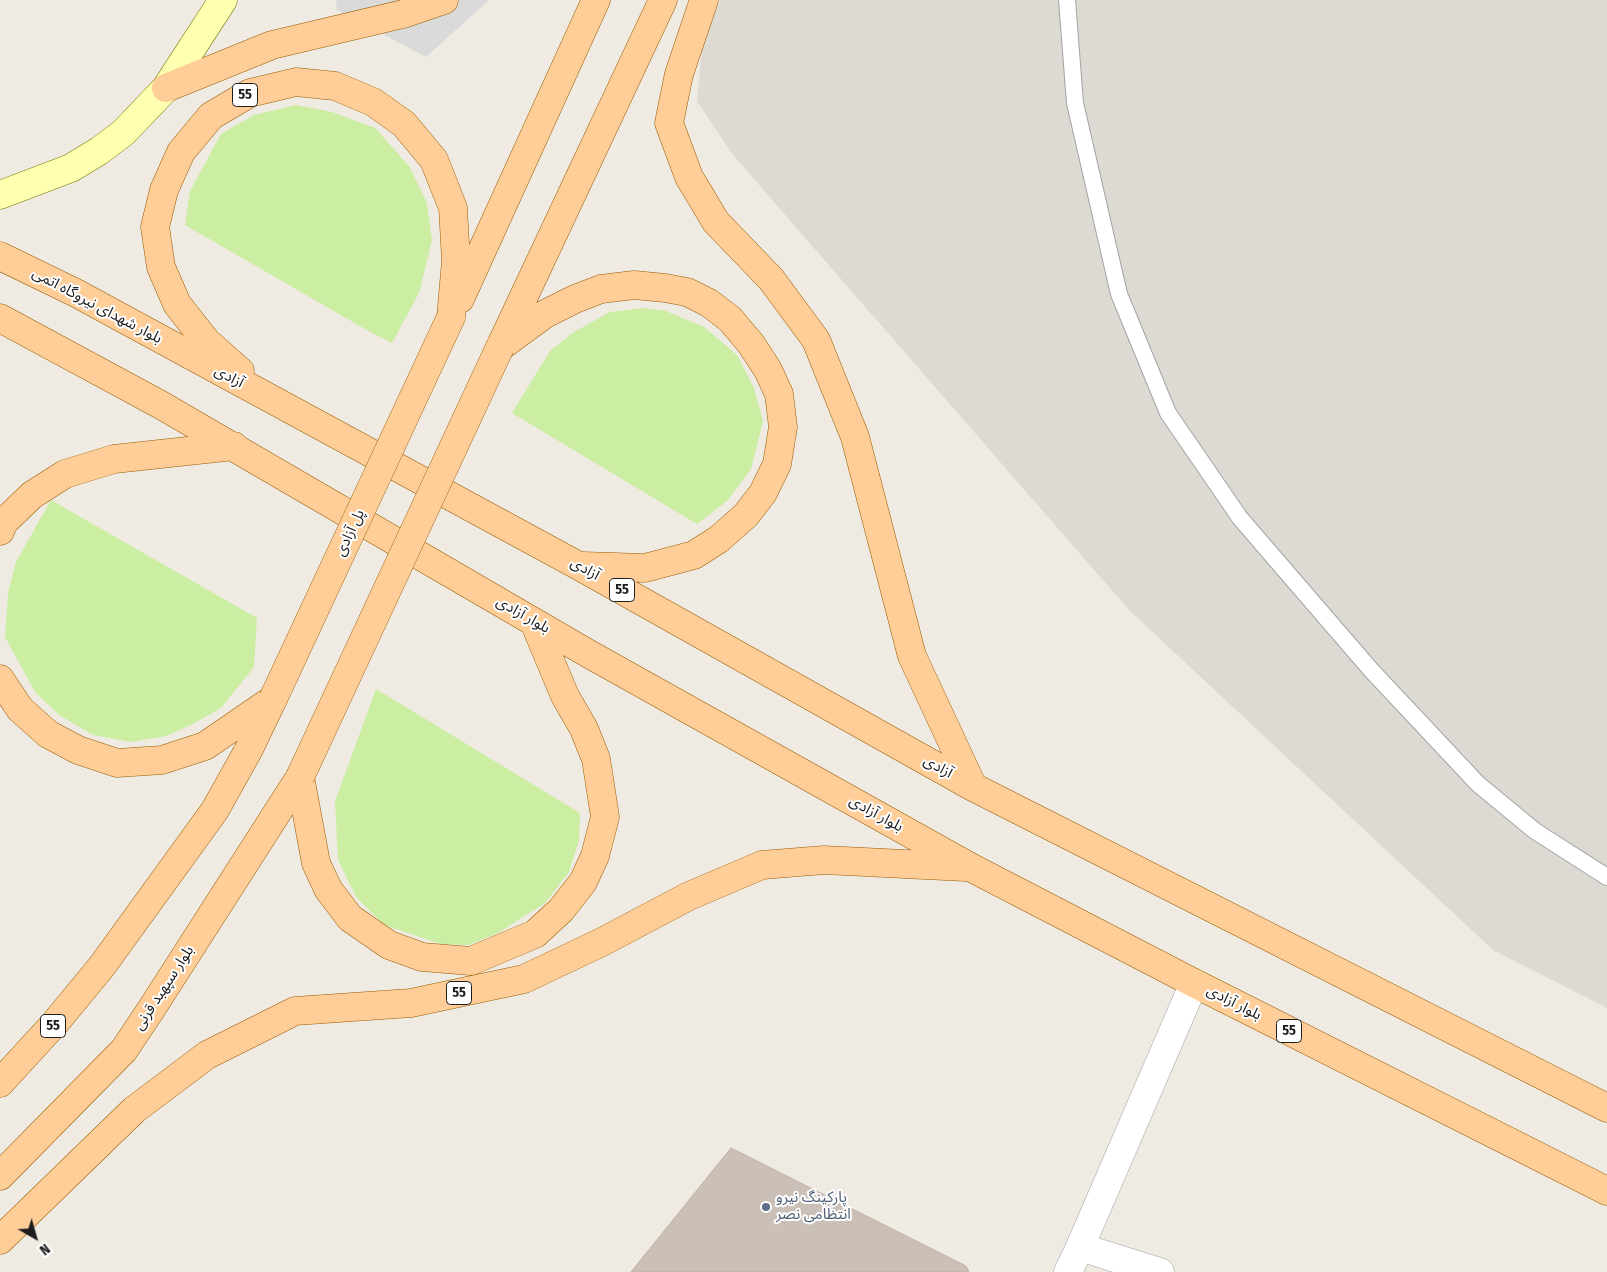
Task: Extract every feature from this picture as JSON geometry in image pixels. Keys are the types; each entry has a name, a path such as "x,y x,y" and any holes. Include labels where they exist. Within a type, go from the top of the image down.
{"main road":[{"path":"166,88 272,45 394,16 444,0"},
{"name":"پل آزادی","path":"0,1083 55,1023 102,966 215,810 249,749 451,317 596,0"},
{"path":"534,622 565,696 584,729 596,758 605,817 595,856 583,882 561,910 535,934 471,961 422,957 389,945 350,918 328,889 316,862 300,778 663,0"},
{"path":"704,0 679,74 669,123 688,177 716,222 771,279 816,340 855,437 912,656 973,787"},
{"name":"55","path":"269,398 206,341 177,304 161,267 155,227 164,190 181,152 211,116 250,93 296,82 334,86 373,102 404,124 434,160 453,208 456,261 451,317"},
{"name":"بلوار شهدای نیروگاه اتمی","path":"0,256 76,293 193,358"},
{"path":"500,347 545,314 575,299 602,289 634,285 687,292 709,303 730,319 751,344 768,370 779,394 783,428 777,464 763,493 746,516 719,539 694,555 645,568 579,566"},
{"name":"بلوار آزادی","path":"0,318 234,446 534,622 972,868 1194,983 1607,1192"},
{"name":"آزادی","path":"193,358 579,566 973,787"},
{"path":"0,530 4,522 32,495 65,474 114,459 234,446"},
{"path":"0,679 20,709 48,734 78,750 117,763 162,760 205,746 273,699"},
{"name":"بلوار سپهبد قرنی","path":"0,1176 124,1050 300,778"},
{"name":"55","path":"973,787 1607,1108"},
{"name":"55","path":"0,1240 134,1110 207,1055 295,1011 411,1003 524,979 602,942 689,896 762,865 824,860 972,868"}],"street":[{"path":"0,195 71,168 99,151 123,133 166,88 223,0"},
{"path":"1068,1272 1194,983"},
{"path":"1080,1247 1160,1272"}],"lane":[{"path":"1067,0 1075,103 1119,294 1168,413 1240,518 1371,670 1472,777 1535,831 1607,878"}],"shaded area":[{"path":"336,0 489,0 426,57 337,10"},
{"path":"720,0 1607,0 1607,1008 1493,950 1129,610 733,155 697,101 703,37"}],"green space":[{"path":"296,105 332,112 375,128 409,166 427,203 432,240 419,293 392,343 185,225 190,191 221,134 254,115"},
{"path":"642,308 666,311 704,327 737,355 754,388 763,421 751,469 727,501 697,524 512,413 550,351 574,332 610,312"},
{"path":"51,500 257,618 254,667 221,708 193,724 166,736 131,742 93,735 59,715 35,692 5,637 8,593 16,562"},
{"path":"376,689 580,813 579,840 569,872 545,903 498,933 468,945 441,944 384,925 356,897 338,860 335,801"}],"building":[{"name":"پارکینگ نیرو انتظامی نصر","path":"731,1148 966,1266 969,1272 631,1272"}],"place":[{"name":"پارکینگ نیرو انتظامی نصر","path":"766,1207"}]}
